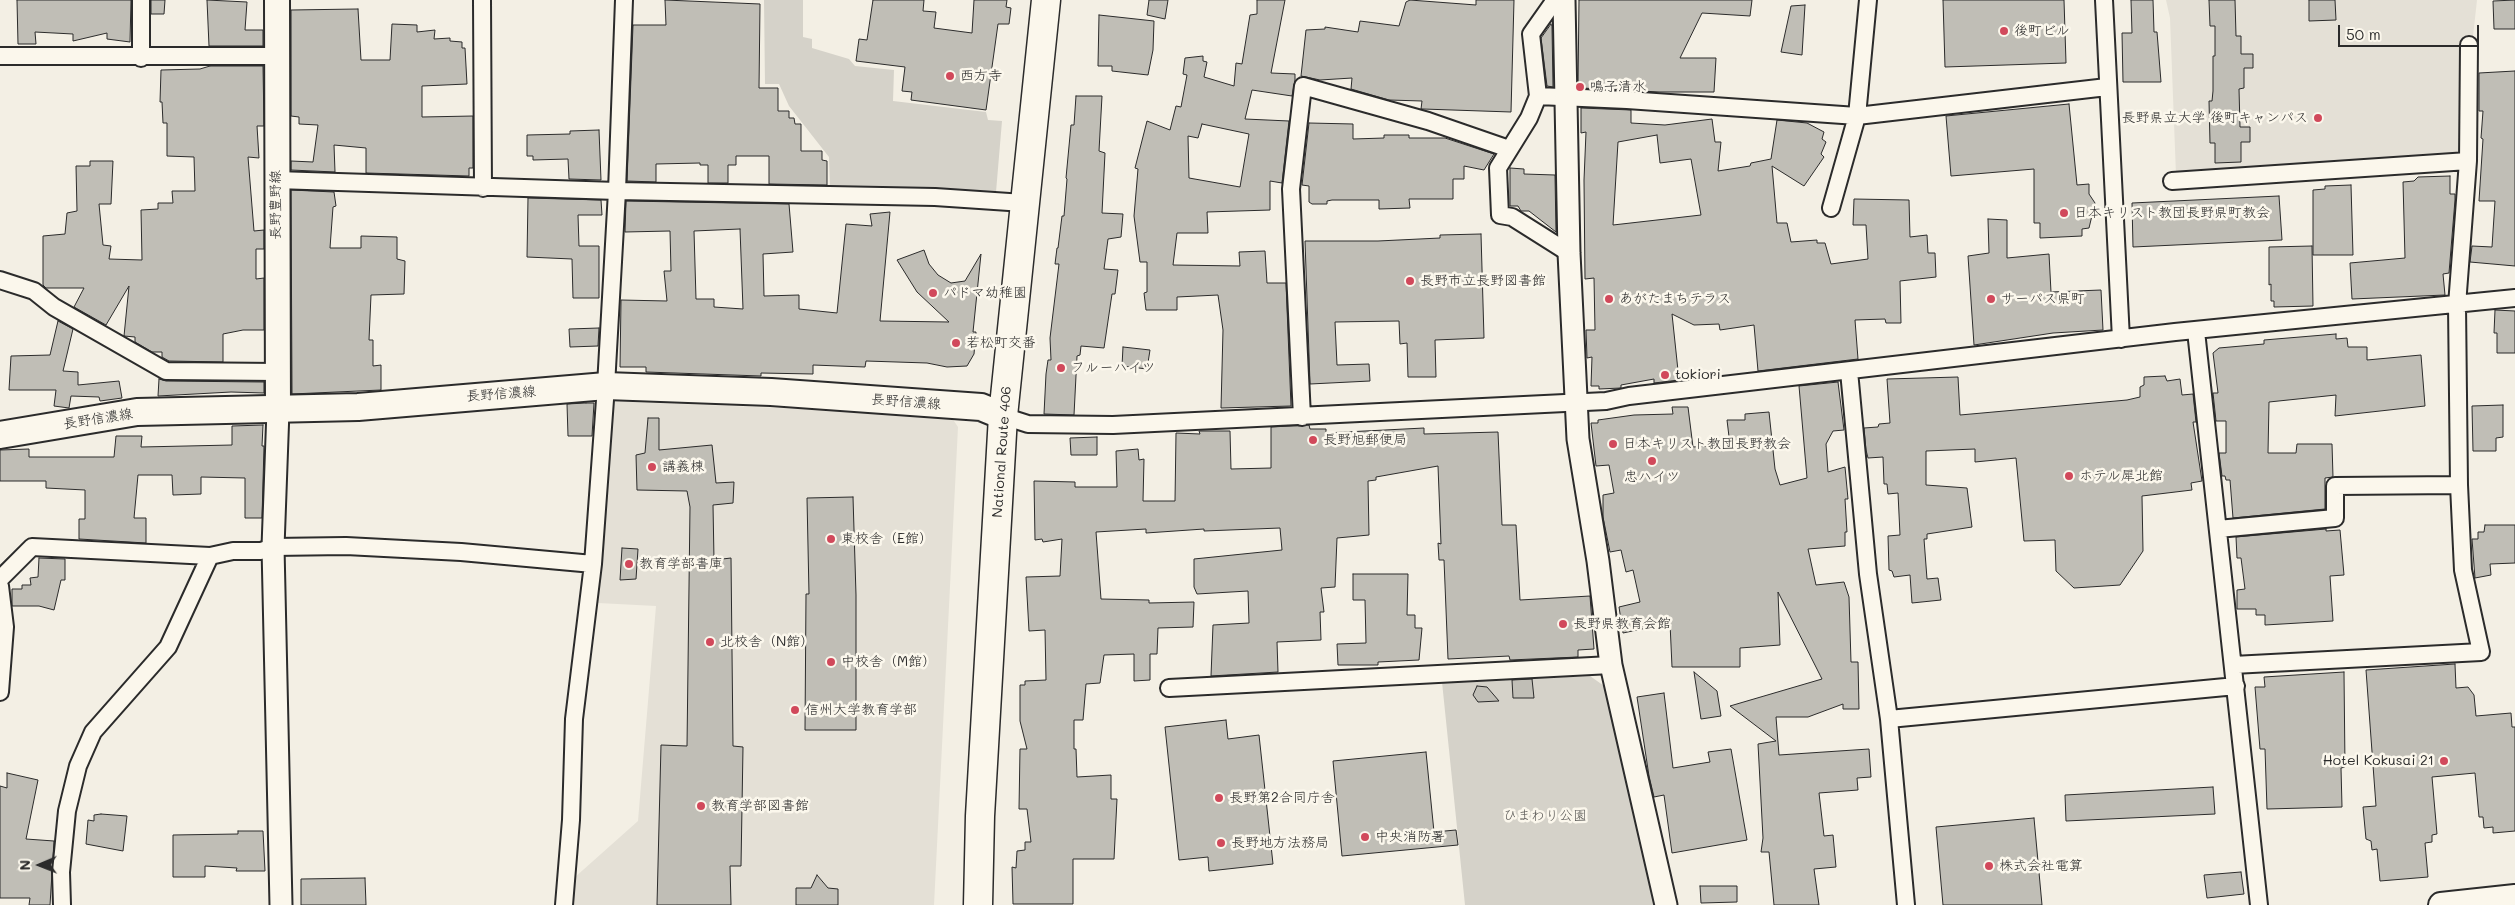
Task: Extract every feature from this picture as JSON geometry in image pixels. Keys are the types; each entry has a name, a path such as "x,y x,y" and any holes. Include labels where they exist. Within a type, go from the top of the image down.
{"highway":[{"name":"National Route 406","path":"978,905 981,806 1003,416 1046,0"}],"main road":[{"name":"長野豊野線","path":"278,0 276,180 278,410"},
{"name":"長野信濃線","path":"0,435 137,412 358,407 606,386 771,392 981,407 1003,416"},
{"path":"2441,905 2515,897"}],"street":[{"path":"141,0 141,58"},
{"path":"482,0 483,188"},
{"path":"564,905 571,820 574,719 593,564 606,386 617,191 624,0"},
{"path":"1554,0 1531,34 1538,96 1529,118 1498,168 1500,215 1512,218 1568,254"},
{"path":"1564,0 1568,254 1578,439 1598,561 1611,665 1666,905"},
{"path":"1832,208 1857,116 1868,0"},
{"path":"2104,0 2121,339"},
{"path":"2233,665 2481,652 2463,570 2459,485 2457,305 2468,161 2469,45"},
{"path":"0,56 141,58 277,56"},
{"path":"1302,417 1291,189 1303,86 1428,121 1509,149"},
{"path":"1538,96 1857,116 2107,86"},
{"path":"2172,181 2468,161"},
{"path":"276,180 483,188 935,197 1024,203"},
{"path":"0,280 34,291 70,316 166,371 278,372"},
{"path":"1003,416 1028,424 1103,425 1606,402 1629,396 2121,339 2515,298"},
{"path":"2196,331 2259,905"},
{"path":"1849,371 1868,574 1889,719 1906,905"},
{"path":"278,410 273,547 281,905"},
{"path":"2218,529 2335,518 2335,486 2459,485"},
{"path":"0,578 32,548 210,556 233,551 261,551 273,547 346,546 461,552 593,564"},
{"path":"62,905 61,872 67,811 78,766 93,732 168,647 210,556"},
{"path":"0,586 5,627 0,692"},
{"path":"1169,688 1611,665"},
{"path":"1889,719 2236,686"}],"shaded area":[{"name":"長野県立大学 後町キャンパス","path":"2166,0 2477,0 2460,155 2176,175 2170,18"},
{"name":"信州大学教育学部","path":"607,401 950,415 958,427 934,905 571,905 574,878 638,821 656,606 598,603"}],"green space":[{"path":"764,0 803,0 803,37 812,39 812,48 849,59 855,66 894,70 893,101 986,112 988,120 1002,121 996,192 830,188 829,157 789,106 779,84 765,84"},
{"name":"ひまわり公園","path":"1590,676 1607,688 1657,905 1465,905 1442,682"}],"building":[{"path":"17,0 131,0 130,42 107,39 107,33 73,41 73,34 35,32 36,44 18,44"},
{"path":"151,0 165,0 164,14 151,14"},
{"path":"207,0 247,2 245,30 263,30 263,46 209,46"},
{"path":"665,0 760,4 759,88 778,88 778,111 789,111 789,118 794,118 795,124 801,124 801,151 822,151 822,160 827,161 827,185 769,184 769,156 736,156 736,165 728,165 728,183 708,183 708,165 700,165 700,163 656,164 656,182 627,181 633,25 666,25"},
{"path":"873,0 924,0 923,11 936,12 934,28 972,33 974,0 1007,0 1006,7 1011,8 1009,24 998,24 986,110 911,100 912,92 902,91 905,67 856,61 859,39 867,40"},
{"path":"1149,0 1168,0 1165,19 1147,15"},
{"path":"1257,0 1285,0 1271,73 1295,74 1292,96 1252,90 1245,119 1289,121 1282,183 1270,181 1270,210 1207,212 1208,233 1177,233 1173,265 1240,266 1239,252 1265,251 1267,283 1286,283 1291,406 1221,408 1223,330 1218,295 1177,297 1177,310 1146,310 1144,293 1147,292 1147,262 1140,262 1134,216 1138,169 1135,168 1147,121 1170,130 1176,106 1181,107 1187,75 1183,74 1185,58 1203,56 1203,61 1207,62 1204,77 1234,86 1236,63 1242,64 1250,15 1257,14","holes":["1202,124 1249,134 1240,187 1189,178 1188,136 1198,138"]},
{"path":"1410,0 1476,5 1476,0 1514,0 1511,112 1421,109 1422,101 1389,100 1351,89 1352,78 1320,80 1301,76 1306,30 1325,29 1325,27 1358,32 1360,21 1399,26 1406,2"},
{"path":"1579,0 1752,0 1750,16 1702,13 1680,58 1716,58 1714,92 1660,92 1582,88 1582,85 1578,86"},
{"name":"後町ビル","path":"1943,0 2064,0 2066,63 1945,67"},
{"path":"2131,0 2153,0 2154,32 2157,32 2161,82 2123,82 2122,33 2132,33"},
{"path":"2209,0 2235,0 2236,36 2241,36 2241,54 2253,54 2253,68 2244,68 2244,88 2239,89 2240,127 2250,127 2250,142 2241,142 2241,162 2215,163 2215,143 2210,143 2209,101 2212,101 2213,91 2215,26 2210,26"},
{"path":"2309,0 2335,0 2336,20 2309,21"},
{"path":"2515,0 2515,29 2494,29 2493,1"},
{"path":"1805,5 1802,55 1781,52 1791,6"},
{"path":"358,9 361,60 390,60 392,24 417,25 417,32 435,30 434,39 450,38 450,41 462,42 462,48 465,48 467,84 422,86 422,117 473,116 473,168 469,168 469,176 366,173 366,148 334,145 335,172 291,170 291,161 313,162 318,125 299,124 299,117 291,116 291,10"},
{"path":"1099,15 1154,21 1153,50 1148,75 1112,71 1112,66 1098,66"},
{"path":"1551,24 1553,87 1547,86 1541,38"},
{"path":"210,66 263,66 264,126 257,126 259,158 248,157 254,231 264,230 264,249 256,249 256,279 264,278 264,330 243,330 223,334 223,362 169,361 162,357 162,352 152,352 135,342 135,337 124,336 129,286 106,325 74,307 84,288 46,288 43,285 43,236 65,234 67,213 77,211 76,166 90,166 90,161 113,161 111,204 99,204 103,245 111,246 109,259 142,260 141,210 158,209 158,203 173,203 172,191 195,191 194,157 167,156 167,123 163,123 162,102 160,102 161,70 200,69"},
{"path":"2515,71 2515,266 2470,262 2472,246 2492,247 2495,201 2479,201 2483,111 2479,111 2479,73"},
{"path":"1076,96 1102,96 1099,151 1105,153 1102,213 1123,214 1121,237 1108,239 1104,269 1118,270 1115,294 1112,294 1104,348 1081,346 1080,355 1077,356 1074,415 1044,414 1046,374 1048,360 1051,360 1050,338 1059,264 1055,264 1062,216 1064,216 1071,125 1074,125"},
{"path":"2069,104 2077,185 2089,184 2089,194 2095,203 2089,228 2082,229 2082,236 2040,238 2040,223 2034,223 2034,169 1951,176 1946,116"},
{"path":"1581,108 1631,110 1631,123 1665,125 1712,119 1715,142 1721,142 1718,171 1750,166 1751,163 1771,159 1777,120 1807,123 1824,132 1822,139 1826,142 1821,154 1824,157 1804,186 1772,166 1777,223 1787,223 1791,242 1817,240 1817,243 1825,243 1831,264 1868,259 1866,225 1853,225 1854,199 1909,200 1910,237 1927,235 1928,253 1935,253 1936,277 1900,281 1901,323 1886,323 1885,319 1855,320 1858,359 1758,371 1754,325 1720,330 1719,324 1694,325 1672,314 1679,380 1654,383 1654,379 1621,385 1621,388 1599,389 1599,386 1591,386 1592,357 1587,358 1586,330 1595,330 1594,278 1585,279 1584,180 1586,132 1581,133","holes":["1657,135 1660,163 1691,159 1701,215 1613,225 1618,142"]},
{"path":"1309,123 1353,124 1353,139 1384,138 1384,135 1409,135 1409,138 1445,138 1494,154 1484,170 1464,166 1464,179 1453,179 1453,199 1409,199 1410,208 1379,209 1379,200 1332,200 1327,201 1327,204 1312,204 1309,202 1309,186 1302,185"},
{"path":"599,130 601,180 569,179 568,159 533,160 533,156 527,156 527,135 570,134 570,131"},
{"path":"1510,168 1524,169 1524,174 1555,175 1556,232 1529,211 1521,211 1518,206 1510,206"},
{"path":"2450,176 2450,194 2455,194 2455,200 2449,273 2443,274 2445,295 2352,299 2350,263 2405,258 2403,182 2414,181 2418,177"},
{"path":"2351,185 2353,255 2313,255 2313,190 2325,189 2325,186"},
{"path":"291,190 334,192 336,206 333,207 330,248 361,248 361,236 397,237 397,259 405,261 404,294 371,295 369,340 373,340 373,366 381,365 381,390 292,394"},
{"path":"2279,196 2282,240 2133,247 2132,203"},
{"path":"528,198 601,200 602,215 578,215 579,246 599,246 599,298 573,298 572,259 527,257"},
{"path":"626,201 789,204 793,252 763,254 764,296 799,295 799,309 837,313 846,224 872,226 870,214 890,212 880,321 949,322 917,292 897,260 924,250 929,264 938,275 951,283 965,281 981,254 973,332 976,332 974,354 967,366 947,367 927,363 866,361 865,367 813,365 813,374 761,373 761,376 646,372 646,367 620,367 621,300 667,301 664,271 671,271 670,231 625,232","holes":["740,229 743,309 714,307 714,299 696,299 694,231"]},
{"path":"1988,219 2007,220 2007,258 2049,254 2051,292 2101,290 2103,330 2053,333 1974,345 1968,256 1989,253"},
{"name":"長野市立長野図書館","path":"1481,234 1484,338 1435,340 1436,377 1408,377 1407,343 1400,344 1399,321 1335,322 1337,365 1369,364 1370,381 1310,384 1305,241 1378,241 1440,238 1440,235"},
{"path":"2312,246 2313,306 2274,307 2274,301 2271,301 2271,284 2269,285 2269,247"},
{"path":"2495,310 2515,311 2515,353 2497,353 2497,333 2494,333"},
{"path":"58,321 73,329 63,371 78,372 78,385 119,381 122,398 100,401 99,397 71,396 69,408 54,406 56,390 9,390 11,356 50,355"},
{"path":"599,328 598,346 570,347 569,329"},
{"path":"2336,334 2336,339 2347,338 2348,347 2367,347 2367,360 2421,355 2425,406 2335,416 2336,395 2269,402 2268,453 2296,453 2297,444 2332,444 2333,477 2325,478 2325,509 2233,518 2230,480 2226,480 2225,476 2222,476 2219,453 2226,453 2226,421 2216,421 2213,393 2218,393 2213,353 2219,348 2264,344 2264,340"},
{"path":"1123,347 1150,350 1147,369 1122,366"},
{"path":"2165,376 2167,381 2180,379 2182,395 2193,394 2196,422 2193,422 2202,481 2191,483 2192,490 2142,496 2143,551 2120,585 2074,588 2056,571 2055,540 2024,541 2016,458 1975,462 1975,449 1926,451 1926,485 1967,488 1972,527 1927,534 1927,539 1924,539 1927,579 1938,578 1941,600 1912,603 1910,575 1894,577 1892,571 1889,570 1888,536 1900,535 1898,493 1888,494 1887,484 1884,484 1883,457 1868,458 1866,450 1864,428 1878,427 1879,424 1890,423 1887,379 1958,377 1960,415 2127,400 2140,397 2140,387 2144,385 2144,377"},
{"path":"159,379 166,381 264,382 264,393 231,392 158,396"},
{"path":"1838,382 1844,430 1833,431 1826,444 1828,472 1845,467 1848,499 1845,499 1847,532 1845,532 1845,546 1808,549 1816,585 1844,582 1849,597 1851,662 1858,662 1859,709 1843,709 1843,704 1808,717 1776,717 1779,755 1869,749 1871,777 1857,778 1858,790 1819,793 1824,836 1833,835 1836,867 1814,869 1819,905 1774,905 1769,852 1761,852 1763,838 1758,744 1776,741 1730,706 1822,679 1778,592 1780,645 1740,648 1740,667 1672,667 1670,623 1623,633 1619,607 1640,602 1633,570 1626,572 1621,550 1610,552 1603,517 1603,495 1614,493 1609,465 1596,466 1591,423 1598,423 1598,420 1634,415 1673,414 1672,407 1688,407 1693,447 1730,445 1727,420 1745,420 1745,414 1769,412 1775,469 1780,485 1807,478 1799,386"},
{"path":"594,403 592,436 568,436 567,404"},
{"path":"2503,405 2503,437 2496,438 2496,451 2473,451 2472,406"},
{"path":"648,418 659,418 659,450 712,445 716,483 734,482 733,503 713,505 714,560 731,558 733,746 743,747 741,866 730,866 731,905 657,905 661,745 687,746 690,507 687,491 637,490 636,455 645,453"},
{"path":"263,425 262,518 245,518 245,478 201,477 201,494 173,495 172,475 138,475 134,518 146,518 146,543 79,539 79,519 85,519 85,490 46,488 46,481 0,481 0,450 29,449 29,457 114,457 116,436 142,436 141,447 232,445 232,426"},
{"path":"1309,425 1310,429 1326,429 1326,433 1424,428 1424,434 1498,432 1502,525 1516,525 1520,600 1590,596 1594,649 1578,650 1578,657 1510,660 1509,656 1448,659 1444,560 1439,560 1438,543 1441,544 1438,466 1376,477 1376,480 1368,481 1369,535 1337,538 1335,587 1321,588 1324,612 1320,612 1321,640 1277,642 1278,672 1211,676 1213,625 1249,623 1248,591 1197,594 1194,587 1194,559 1282,550 1280,528 1204,531 1204,529 1146,533 1146,529 1096,532 1101,599 1149,600 1149,603 1194,602 1193,627 1158,628 1157,654 1150,654 1150,680 1134,681 1134,654 1104,655 1100,683 1086,684 1083,720 1074,720 1074,749 1076,749 1077,777 1111,775 1111,799 1117,799 1114,859 1073,859 1073,904 1013,904 1012,867 1016,868 1017,851 1025,850 1025,842 1031,842 1027,809 1019,809 1020,749 1027,749 1020,721 1020,685 1025,685 1025,681 1046,680 1045,630 1029,631 1026,577 1060,576 1062,539 1043,542 1042,539 1035,540 1034,481 1075,482 1075,487 1117,487 1116,451 1138,449 1139,460 1144,459 1143,501 1175,501 1176,433 1200,434 1199,431 1230,431 1231,469 1271,468 1271,427"},
{"path":"1097,437 1097,455 1071,455 1070,438"},
{"name":"中校舎（M館）","path":"853,497 856,595 856,730 805,730 806,594 809,594 807,498"},
{"path":"2485,525 2515,525 2515,563 2490,564 2491,575 2475,578 2472,539 2478,539 2478,532 2484,532"},
{"path":"2326,529 2326,531 2340,530 2344,575 2330,576 2333,621 2265,625 2265,615 2256,615 2256,609 2237,609 2237,590 2245,589 2241,558 2237,558 2236,537"},
{"name":"教育学部書庫","path":"622,548 638,549 636,579 620,580"},
{"path":"39,558 65,559 65,580 61,580 54,610 39,606 12,606 12,589 22,589 22,585 31,585 30,578 38,577"},
{"path":"1353,574 1408,574 1407,615 1415,615 1415,628 1422,628 1419,660 1378,662 1378,665 1338,665 1337,644 1366,643 1365,600 1353,600"},
{"name":"Hotel Kokusai 21","path":"2455,664 2456,688 2468,687 2474,695 2476,716 2511,713 2512,727 2515,727 2515,831 2493,833 2493,827 2484,828 2483,817 2479,817 2475,773 2432,777 2437,834 2432,835 2432,842 2425,843 2428,877 2380,881 2377,849 2372,850 2371,841 2366,839 2363,807 2376,806 2366,670"},
{"path":"1694,672 1717,691 1721,716 1701,719"},
{"path":"2344,672 2345,767 2341,768 2342,807 2267,809 2265,749 2260,749 2255,687 2265,687 2264,677"},
{"path":"1532,679 1534,698 1513,698 1512,680"},
{"path":"1477,686 1487,687 1499,701 1478,702 1473,695"},
{"path":"1664,693 1673,768 1710,762 1708,752 1731,749 1747,840 1672,853 1664,795 1654,797 1649,776 1637,697"},
{"name":"長野第2合同庁舎","path":"1226,720 1228,739 1259,735 1273,864 1209,871 1208,857 1179,860 1165,727"},
{"path":"1426,752 1434,832 1456,830 1458,845 1342,856 1333,761"},
{"path":"7,773 38,780 26,839 54,841 50,905 29,905 30,898 0,898 0,786 7,788"},
{"path":"2213,787 2215,814 2066,821 2065,795"},
{"path":"94,815 127,816 123,851 86,844 88,820 94,821"},
{"name":"株式会社電算","path":"2034,818 2042,905 1943,905 1936,827"},
{"path":"238,831 263,831 265,871 236,871 237,868 205,866 205,877 173,877 173,835 238,834"},
{"path":"2241,872 2244,894 2207,898 2204,875"},
{"path":"817,875 828,888 838,889 838,905 796,905 796,888 811,888"},
{"path":"365,878 366,905 301,905 301,879"},
{"path":"1700,886 1737,886 1737,902 1701,903"}],"place":[{"name":"後町ビル","path":"2004,31"},
{"name":"西方寺","path":"950,76"},
{"name":"鳴子清水","path":"1580,87"},
{"name":"長野県立大学 後町キャンパス","path":"2318,118"},
{"name":"日本キリスト教団長野県町教会","path":"2064,213"},
{"name":"長野市立長野図書館","path":"1410,281"},
{"name":"パドマ幼稚園","path":"933,293"},
{"name":"あがたまちテラス","path":"1609,299"},
{"name":"サーパス県町","path":"1991,299"},
{"name":"若松町交番","path":"956,343"},
{"name":"フルーハイツ","path":"1061,368"},
{"name":"tokiori","path":"1665,375"},
{"name":"長野旭郵便局","path":"1313,440"},
{"name":"日本キリスト教団長野教会","path":"1613,444"},
{"name":"忠ハイツ","path":"1652,461"},
{"name":"講義棟","path":"652,467"},
{"name":"ホテル犀北館","path":"2069,476"},
{"name":"東校舎（E館）","path":"831,539"},
{"name":"教育学部書庫","path":"629,564"},
{"name":"長野県教育会館","path":"1563,624"},
{"name":"北校舎（N館）","path":"710,642"},
{"name":"中校舎（M館）","path":"831,662"},
{"name":"信州大学教育学部","path":"795,710"},
{"name":"Hotel Kokusai 21","path":"2444,761"},
{"name":"長野第2合同庁舎","path":"1219,798"},
{"name":"教育学部図書館","path":"701,806"},
{"name":"中央消防署","path":"1365,837"},
{"name":"長野地方法務局","path":"1221,843"},
{"name":"株式会社電算","path":"1989,866"}]}
